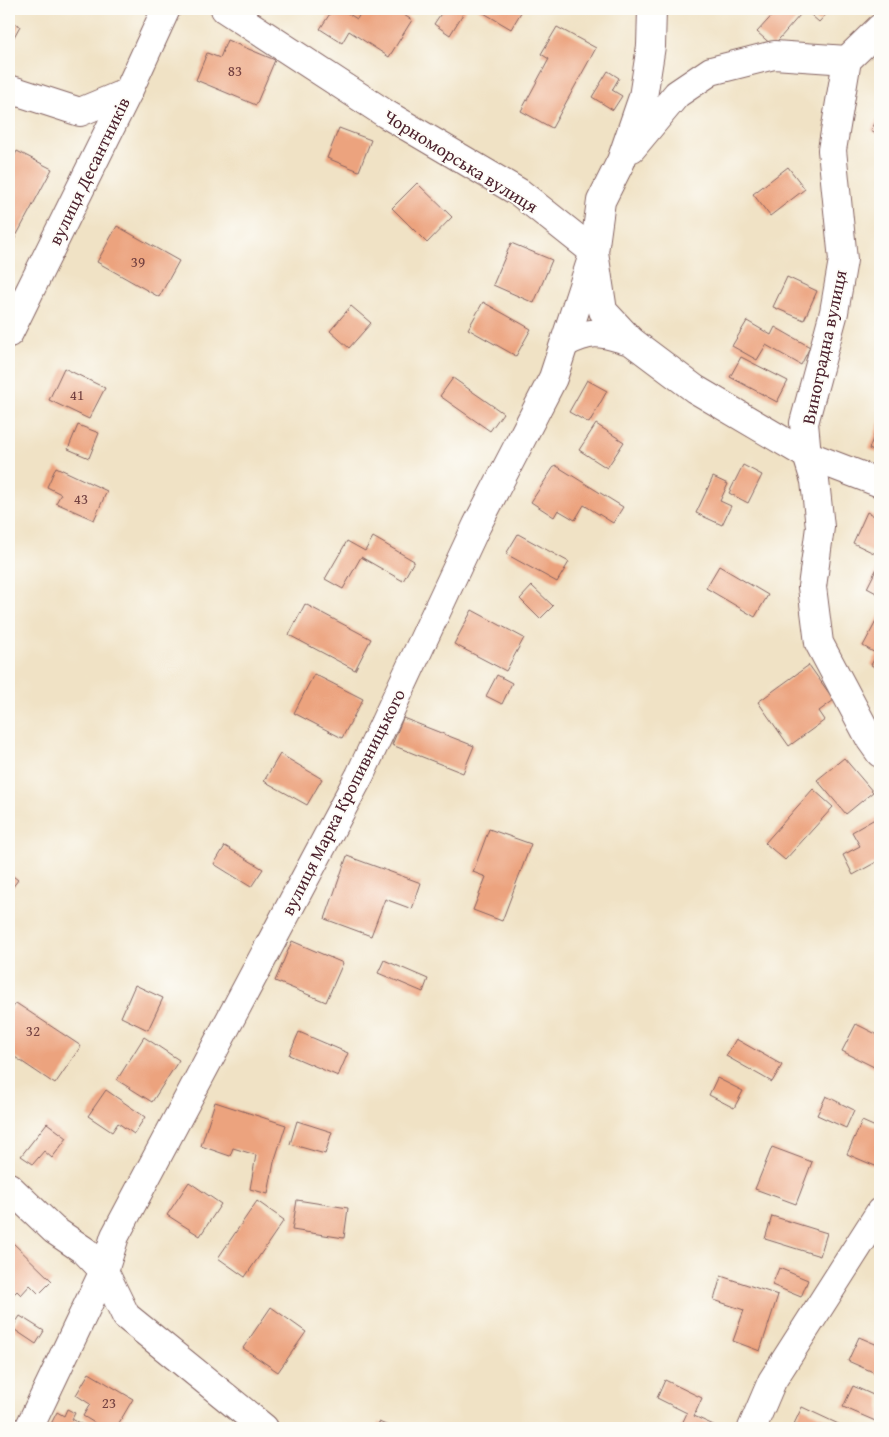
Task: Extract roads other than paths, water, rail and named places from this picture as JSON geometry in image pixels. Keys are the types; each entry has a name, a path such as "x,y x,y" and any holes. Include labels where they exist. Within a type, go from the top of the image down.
{"street":[{"name":"вулиця Десантників","path":"9,333 128,92 166,9"},
{"name":"Чорноморська вулиця","path":"225,9 386,114 520,193 594,252"},
{"path":"621,161 643,96 651,46 652,9"},
{"path":"621,161 677,94 711,71 774,55 846,60 880,28"},
{"name":"Виноградна вулиця","path":"846,60 832,150 843,260 834,312 804,422 807,455 815,481 820,526 812,587 819,643 870,740 880,753"},
{"path":"9,89 80,112 128,92"},
{"name":"вулиця Марка Кропивницького","path":"29,1428 104,1271 115,1236 360,775 477,525 553,378 594,252 602,201 621,161"},
{"path":"594,252 603,311 631,341 695,389 807,455 880,483"},
{"path":"565,343 586,333 601,333 631,341"},
{"path":"9,1187 54,1230 85,1252 104,1271 126,1316 264,1428"},
{"path":"752,1428 772,1381 880,1212"}]}
